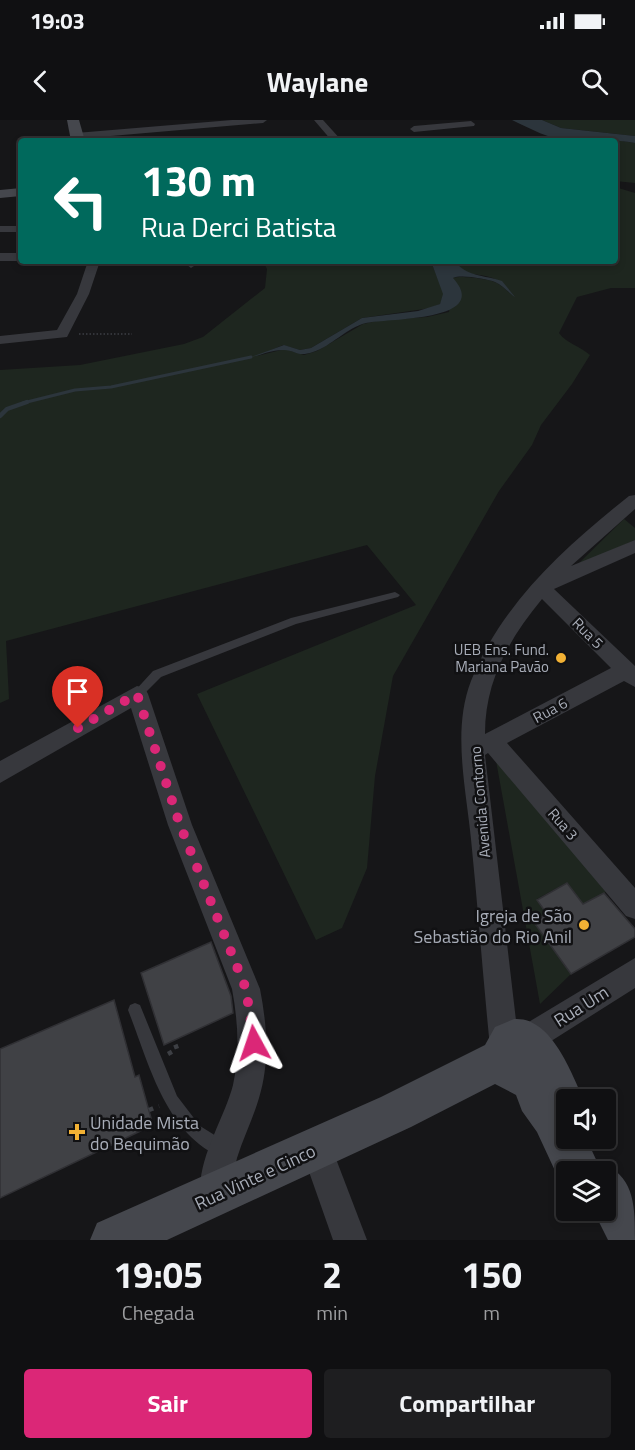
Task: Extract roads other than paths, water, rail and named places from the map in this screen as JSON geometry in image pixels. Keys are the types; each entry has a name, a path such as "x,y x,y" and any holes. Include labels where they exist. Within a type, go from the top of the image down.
{"street":[{"path":"73,120 77,138"},
{"path":"83,138 162,125 263,120"},
{"path":"318,120 335,138"},
{"path":"238,121 244,132"},
{"path":"422,138 411,127 471,124"},
{"path":"0,194 18,192"},
{"path":"0,229 18,228"},
{"path":"0,257 18,257"},
{"path":"0,340 40,338 62,334 83,294 93,264"},
{"name":"Avenida Contorno","path":"556,1099 518,1056 493,946 483,745 477,698 498,645 541,587 580,546 631,510"},
{"path":"541,587 635,546"},
{"name":"Rua 5","path":"541,587 630,675"},
{"name":"Rua 6","path":"483,745 630,675"},
{"path":"0,773 137,694 180,825 246,989 249,1006 254,1043 251,1070 243,1101 216,1174 215,1196"},
{"name":"Rua 3","path":"483,745 635,907"},
{"name":"Rua Um","path":"518,1056 635,972"},
{"path":"518,1056 535,1093 552,1117 574,1161"},
{"name":"Rua Vinte e Cinco","path":"114,1240 215,1196 518,1056"},
{"path":"317,1149 350,1240"},
{"path":"616,1207 633,1240"},
{"path":"603,1221 612,1240"}],"lane":[{"path":"137,694 157,674 294,621 395,595"},
{"path":"135,1010 172,1101 195,1131 223,1151"}],"waterway":[{"path":"27,402 75,390 111,387 251,357"},
{"path":"0,416 7,409 27,402"},
{"path":"23,403 27,402"}],"place":[{"name":"UEB Ens. Fund. Mariana Pavão","path":"561,658"},
{"name":"Igreja de São Sebastião do Rio Anil","path":"584,925"},
{"name":"Unidade Mista do Bequimão","path":"77,1132"}]}
